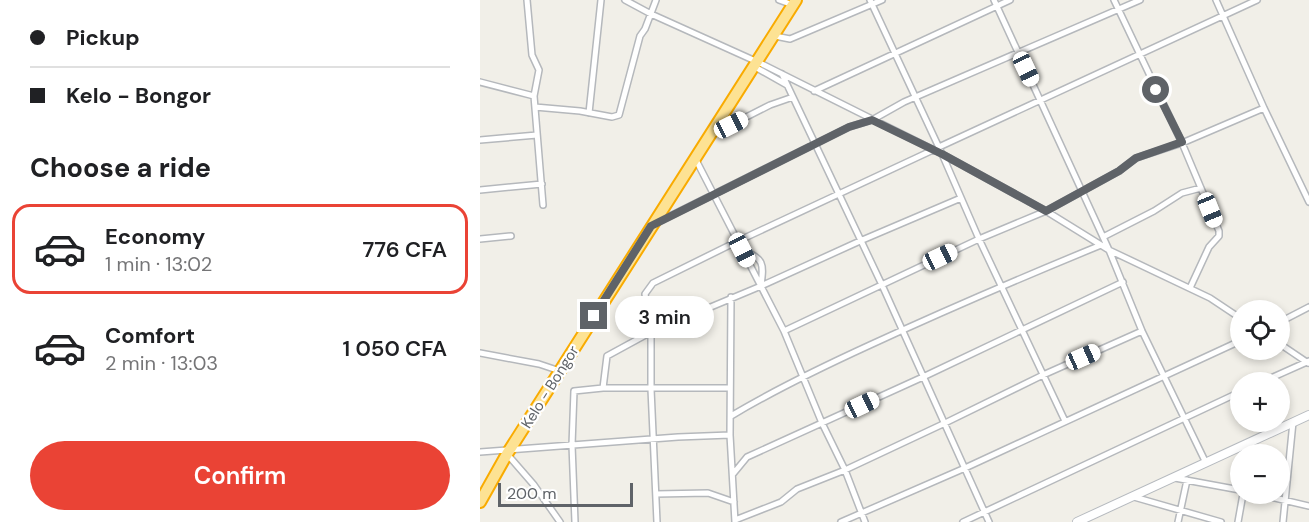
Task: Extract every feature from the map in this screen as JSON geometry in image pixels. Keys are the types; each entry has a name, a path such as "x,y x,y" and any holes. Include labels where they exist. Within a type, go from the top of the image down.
{"highway":[{"name":"Kelo - Bongor","path":"480,502 560,370 712,135 794,3"}],"street":[{"path":"527,0 532,55 539,70 534,96 543,205"},
{"path":"590,113 601,0"},
{"path":"625,0 756,65 782,74 942,154 1046,211 1109,250 1190,288 1230,312"},
{"path":"535,107 612,117 619,115 640,36 656,0"},
{"path":"779,0 794,3"},
{"path":"774,36 790,39 871,2 882,0"},
{"path":"814,91 995,3 1010,0"},
{"path":"1114,0 1182,142 1219,231 1190,288"},
{"path":"651,226 849,127 872,120 893,107 1140,0"},
{"path":"1216,0 1309,202"},
{"path":"939,147 1257,0"},
{"path":"871,2 1065,421"},
{"path":"995,3 1109,250 1142,331 1206,464"},
{"path":"756,65 788,86"},
{"path":"782,74 882,285 989,522"},
{"path":"480,82 534,96"},
{"path":"712,135 770,105 793,97"},
{"path":"784,331 979,239 1046,211 1119,171 1136,158 1182,142 1264,108"},
{"path":"480,140 537,135"},
{"path":"657,522 651,332 645,294 653,283 933,150"},
{"path":"696,160 784,331 822,423 845,470 865,522"},
{"path":"480,190 542,184"},
{"path":"1103,237 1154,211 1182,193 1201,188"},
{"path":"603,388 608,356 651,332 961,198"},
{"path":"480,239 511,236"},
{"path":"731,416 802,377 902,330 1001,285 1101,245"},
{"path":"742,250 760,260 763,268 761,286"},
{"path":"733,474 747,458 1123,282"},
{"path":"731,297 730,435 735,521 781,502 797,489 845,470 1043,375 1142,331"},
{"path":"1290,317 1309,307"},
{"path":"841,522 965,468 1230,345"},
{"path":"1290,351 1308,363"},
{"path":"480,352 560,370"},
{"path":"1286,372 1308,363"},
{"path":"575,522 574,391 603,388 730,388"},
{"path":"963,522 1230,397"},
{"path":"1077,522 1309,415"},
{"path":"1290,455 1293,422"},
{"path":"480,453 730,435"},
{"path":"509,452 560,522"},
{"path":"1175,478 1230,488"},
{"path":"1178,522 1187,480"},
{"path":"656,495 708,493 734,502"},
{"path":"1134,497 1221,522"},
{"path":"1290,501 1309,506"},
{"path":"1238,522 1241,504"},
{"path":"1283,522 1285,504"}],"route":[{"path":"594,316 651,226 849,127 872,120 942,154 1046,211 1119,171 1136,158 1182,142 1156,90"}]}
